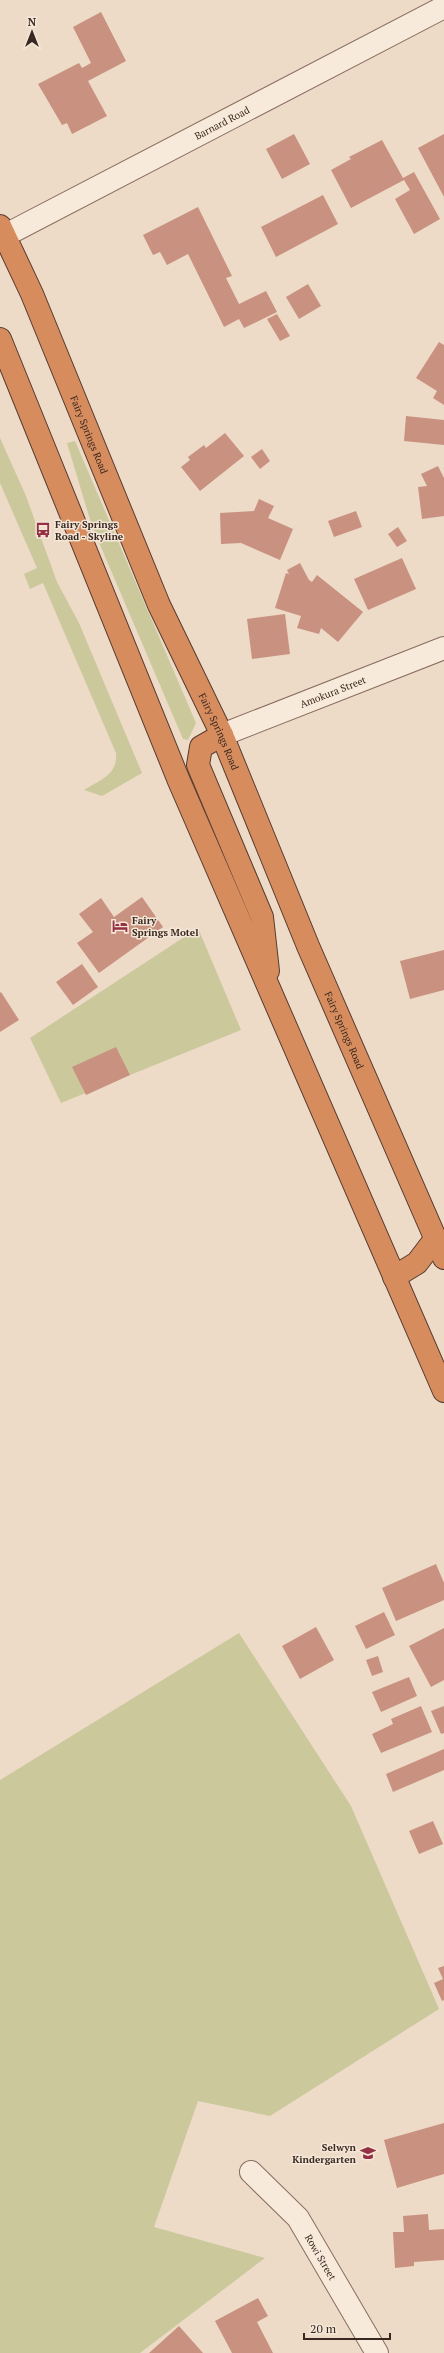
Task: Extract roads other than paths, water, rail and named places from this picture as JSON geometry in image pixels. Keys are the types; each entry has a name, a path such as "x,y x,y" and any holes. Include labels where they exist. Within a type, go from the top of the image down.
{"highway":[{"name":"Fairy Springs Road","path":"2,233 32,294 159,605 222,735 308,946 444,1258"},
{"path":"0,339 179,781 444,1391"},
{"path":"222,735 201,747 198,764 262,916 271,994"},
{"path":"394,1277 417,1264 436,1238"}],"street":[{"name":"Barnard Road","path":"2,233 444,7"},
{"name":"Amokura Street","path":"222,735 444,648"},
{"name":"Rowi Street","path":"251,2172 298,2218 377,2353"}],"place":[{"name":"Fairy Springs Road - Skyline","path":"43,530"},
{"name":"Fairy Springs Motel","path":"120,926"},
{"name":"Selwyn Kindergarten","path":"368,2153"}]}
